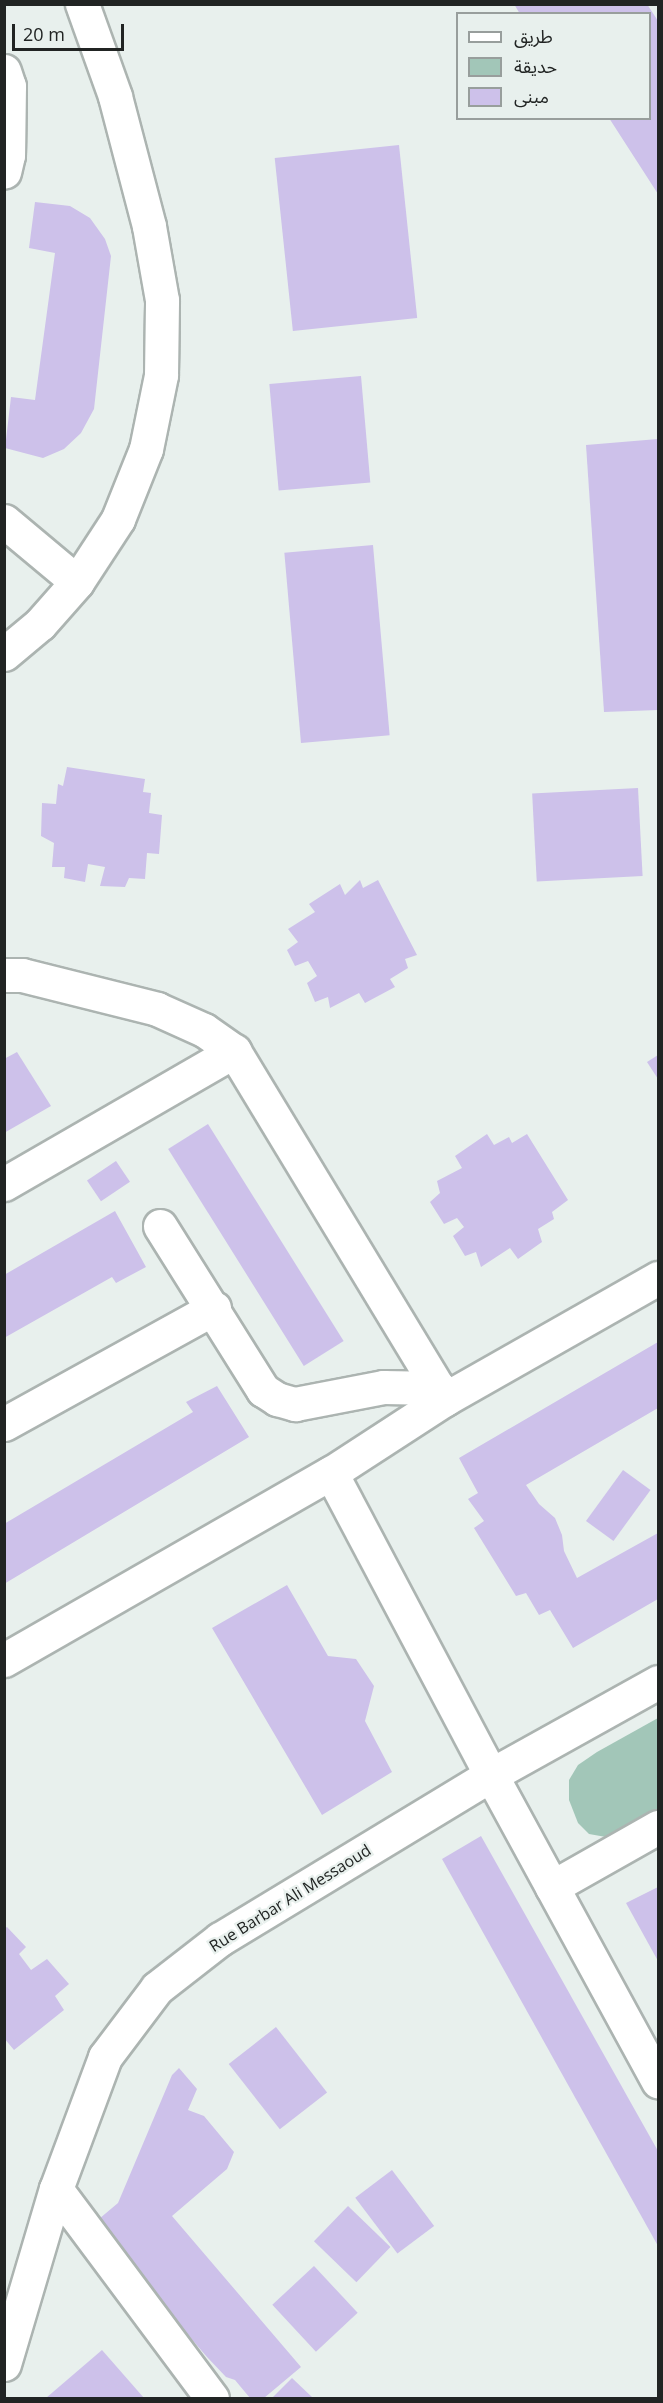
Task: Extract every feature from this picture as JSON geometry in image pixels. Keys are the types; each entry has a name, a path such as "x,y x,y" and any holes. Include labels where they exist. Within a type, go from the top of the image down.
{"street":[{"path":"4,654 40,624 77,582 118,519 146,449 161,375 162,300 149,226 115,96 82,4"},
{"path":"4,71 9,86 8,155 4,172"},
{"path":"4,521 77,582"},
{"path":"4,975 22,975 158,1009 204,1030 234,1051 442,1394"},
{"path":"4,1184 234,1051"},
{"path":"159,1226 214,1308 263,1390 277,1399 295,1404 383,1387 442,1394"},
{"path":"4,1660 331,1473 442,1394 658,1278"},
{"path":"4,1424 214,1308"},
{"path":"331,1473 491,1775 658,2081"},
{"name":"Rue Barbar Ali Messaoud","path":"4,2364 56,2189 105,2056 157,1988 220,1939 491,1775 658,1682"},
{"path":"552,1887 658,1827"},
{"path":"56,2189 212,2398"}],"green space":[{"path":"658,1718 658,1810 606,1837 589,1834 578,1823 569,1800 569,1780 578,1765"}],"building":[{"path":"514,4 647,4 658,21 658,194 610,120 651,120 651,12 519,12"},
{"path":"399,145 417,318 293,331 275,158"},
{"path":"35,202 70,206 90,218 105,239 111,256 94,409 81,433 64,449 43,458 5,448 11,397 35,400 55,253 29,248"},
{"path":"361,376 370,483 279,491 269,384"},
{"path":"658,439 658,710 604,712 586,445"},
{"path":"373,545 390,735 301,743 284,553"},
{"path":"67,767 145,779 143,792 151,793 149,813 162,815 159,854 147,853 145,879 129,878 125,887 100,886 105,867 88,864 85,882 64,878 65,867 52,867 54,843 41,836 42,803 56,804 58,784 63,786"},
{"path":"638,788 643,876 537,881 532,794"},
{"path":"360,880 363,888 378,880 417,955 405,959 408,968 390,979 395,987 365,1003 359,993 330,1008 328,997 315,1002 307,983 317,976 308,961 295,966 287,950 298,942 288,929 315,912 309,904 340,884 345,895"},
{"path":"17,1052 51,1106 4,1133 4,1059"},
{"path":"658,1055 658,1079 647,1062"},
{"path":"208,1124 344,1341 304,1366 168,1149"},
{"path":"487,1134 494,1145 509,1137 512,1143 527,1134 568,1200 552,1212 554,1219 538,1229 542,1242 518,1259 510,1248 481,1267 476,1252 465,1256 453,1236 464,1227 457,1218 444,1224 430,1202 440,1193 437,1181 462,1168 455,1156"},
{"path":"116,1161 130,1182 101,1201 87,1181"},
{"path":"115,1211 146,1267 116,1283 112,1277 4,1338 4,1275"},
{"path":"658,1342 658,1408 526,1485 539,1504 555,1518 562,1535 564,1551 577,1578 658,1533 658,1599 573,1648 550,1610 539,1615 526,1593 516,1596 474,1528 484,1521 468,1499 478,1493 459,1458"},
{"path":"217,1386 249,1437 4,1584 4,1524 193,1412 186,1402"},
{"path":"623,1470 651,1490 613,1541 586,1521"},
{"path":"287,1585 328,1656 356,1659 374,1686 365,1721 392,1772 322,1815 212,1628"},
{"path":"481,1836 658,2151 658,2246 442,1859"},
{"path":"658,1887 658,1961 626,1903"},
{"path":"7,1927 26,1947 19,1954 31,1970 47,1959 69,1984 55,1996 64,2010 14,2050 4,2038 4,1929"},
{"path":"276,2027 327,2092 280,2129 229,2064"},
{"path":"179,2068 197,2089 188,2110 204,2116 234,2152 227,2169 172,2216 301,2367 264,2398 250,2398 235,2380 226,2377 93,2224 118,2203 172,2075"},
{"path":"392,2170 434,2226 397,2254 355,2198"},
{"path":"348,2206 390,2247 356,2282 314,2241"},
{"path":"314,2266 358,2313 316,2352 272,2305"},
{"path":"102,2350 144,2398 46,2398"},
{"path":"292,2378 313,2398 272,2398"}]}
